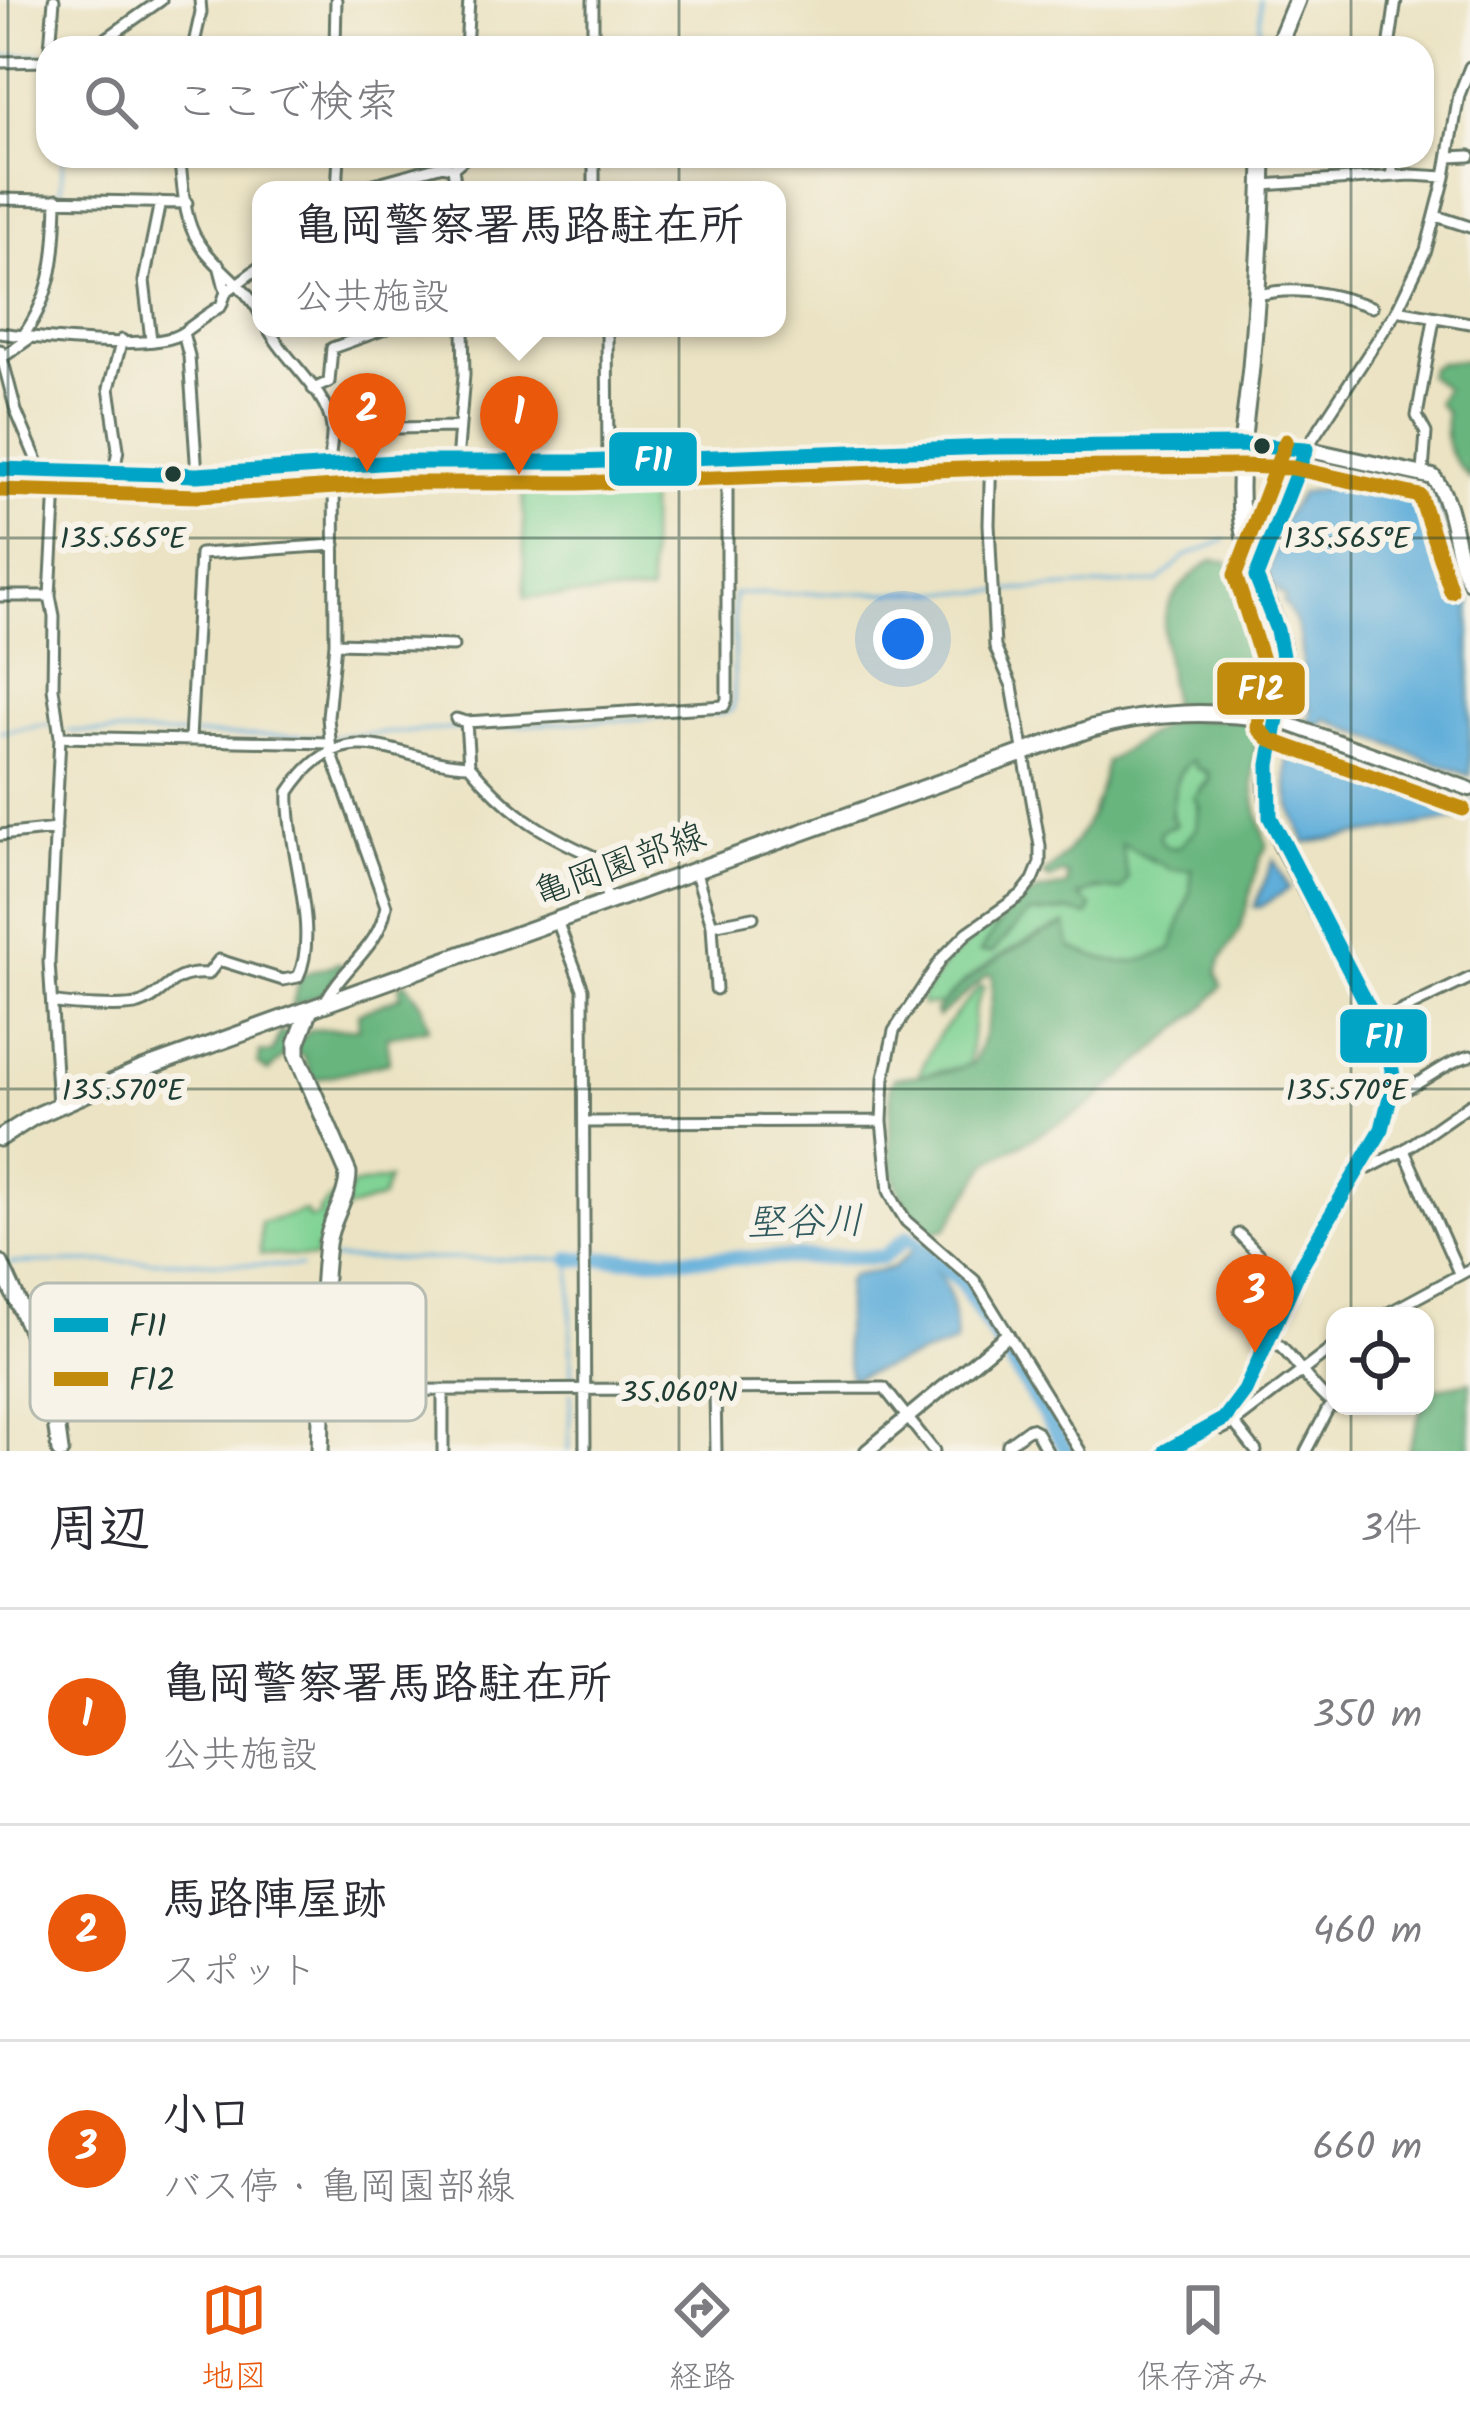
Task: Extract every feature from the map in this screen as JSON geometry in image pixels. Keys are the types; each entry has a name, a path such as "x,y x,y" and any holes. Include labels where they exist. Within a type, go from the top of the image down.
{"main road":[{"path":"1282,36 1297,0"},
{"path":"1166,1451 1226,1423 1291,1288 1382,1129 1393,1095 1394,1066 1378,1022 1270,817 1265,775 1284,684 1284,660 1241,518 1263,168"},
{"path":"1243,445 1306,449 1433,477 1444,491 1470,582"},
{"name":"亀岡園部線","path":"0,1138 58,1105 140,1070 1092,728 1164,712 1215,712 1277,720"},
{"path":"317,1007 297,1043 297,1054 348,1173 326,1252 325,1283"},
{"path":"0,1263 30,1324"},
{"path":"57,1421 60,1451"},
{"path":"320,1451 321,1421"}],"street":[{"path":"50,36 54,0"},
{"path":"110,36 161,0"},
{"path":"195,36 200,0"},
{"path":"334,36 336,0"},
{"path":"467,36 470,0"},
{"path":"593,0 593,36"},
{"path":"1391,36 1396,0"},
{"path":"0,62 36,58"},
{"path":"1256,577 1306,449 1397,310 1426,250 1459,94 1470,67"},
{"path":"1448,157 1470,156"},
{"path":"181,168 190,227 198,243 252,301"},
{"path":"387,181 436,168"},
{"path":"453,168 455,181"},
{"path":"1392,168 1394,176"},
{"path":"1263,185 1445,177"},
{"path":"0,200 187,203"},
{"path":"40,468 16,411 1,356 27,336 43,307 57,200"},
{"path":"151,340 144,281 160,202"},
{"path":"1436,216 1470,227"},
{"path":"0,333 85,342 151,340 183,333 221,306 226,292 219,265"},
{"path":"226,292 252,274"},
{"path":"1258,295 1282,289 1330,293 1372,307"},
{"path":"1397,310 1470,322"},
{"path":"1423,472 1426,434 1418,416 1434,319"},
{"path":"183,333 189,356 197,475"},
{"path":"273,337 313,389 332,429 335,643 330,748 386,906 374,941 317,1007"},
{"path":"313,389 329,382 332,348 347,337"},
{"path":"457,463 463,337"},
{"path":"607,337 608,460"},
{"path":"114,473 118,448 109,388 122,340"},
{"path":"332,429 457,427"},
{"path":"0,470 197,475 992,447 1243,445"},
{"path":"992,447 989,524 995,647 1009,675 1040,863 1021,895 967,933 942,958 894,1031 884,1078 882,1120 887,1177 895,1203 906,1221 975,1281 1080,1451"},
{"path":"610,902 593,856 516,815 469,765 461,720 724,706 727,457"},
{"path":"57,469 50,596 52,688 60,736 50,962 58,1105"},
{"path":"190,736 200,554 335,545"},
{"path":"0,596 50,596"},
{"path":"335,643 453,646"},
{"path":"1277,720 1470,789"},
{"path":"60,736 190,736 330,748 373,744 434,763 469,765"},
{"path":"52,1001 72,1006 141,1004 170,981 192,973 208,974 219,961 283,980 298,977 305,930 289,792 330,748"},
{"path":"0,836 56,830"},
{"path":"695,870 712,925 716,989"},
{"path":"712,925 753,916"},
{"path":"557,921 583,989 585,1451"},
{"path":"1378,1022 1470,979"},
{"path":"1393,1095 1470,1056"},
{"path":"1361,1164 1369,1168 1404,1150 1470,1104"},
{"path":"584,1122 882,1120"},
{"path":"1399,1307 1464,1271 1404,1150"},
{"path":"1239,1234 1291,1288"},
{"path":"867,1451 1007,1335"},
{"path":"1269,1339 1280,1343 1300,1373 1326,1397"},
{"path":"1256,1451 1226,1423 1326,1353"},
{"path":"716,1388 716,1451"},
{"path":"426,1390 884,1388 934,1451"},
{"path":"443,1390 443,1451"},
{"path":"1306,1451 1328,1415"},
{"path":"1007,1451 1008,1444 1030,1428 1047,1451"}],"green space":[{"path":"1470,360 1470,479 1449,448 1446,412 1437,403 1445,388 1428,375 1441,362"},
{"path":"649,487 650,593 525,597 523,493"},
{"path":"1212,560 1226,561 1257,595 1240,603 1242,615 1255,628 1270,626 1273,636 1250,648 1257,660 1273,653 1273,693 1254,708 1171,704 1164,640 1168,608 1176,592"},
{"path":"1171,720 1236,720 1253,725 1257,743 1254,793 1267,846 1240,930 1217,972 1222,986 1207,1005 1086,1108 989,1162 946,1229 929,1233 895,1181 890,1086 894,1078 948,1072 973,1063 988,1020 992,975 938,1017 935,1011 996,960 1066,924 1070,947 1110,961 1144,960 1172,948 1190,892 1192,869 1172,870 1121,843 1128,879 1121,890 1096,889 1078,896 1092,907 1088,916 1067,911 1028,914 992,953 980,952 1010,907 1039,891 1067,886 1068,875 1050,879 1043,875 1086,825 1106,762","holes":["1193,760 1196,768 1208,772 1210,781 1194,798 1200,806 1196,829 1178,848 1166,847 1160,840 1161,831 1177,824 1171,817 1178,778"]},
{"path":"1193,760 1210,778 1199,790 1196,829 1178,848 1166,847 1160,831 1175,826 1174,790"},
{"path":"1120,842 1152,861 1192,869 1190,892 1172,948 1144,960 1109,961 1069,947 1065,924 998,957 941,1004 922,1005 921,998 945,964 991,922 996,928 981,950 992,953 1028,914 1067,911 1090,892 1121,890"},
{"path":"339,963 344,966 324,993 292,1006 301,975"},
{"path":"405,982 422,1004 429,1028 387,1037 389,1062 314,1080 303,1055 287,1052 268,1072 258,1064 260,1052 272,1053 280,1032 305,1037 310,1030 359,1028 358,1013 401,996 399,986"},
{"path":"984,987 975,1008 969,1065 918,1076 938,1035"},
{"path":"388,1179 382,1198 343,1211 351,1186"},
{"path":"340,1191 316,1258 260,1254 261,1223 306,1211 309,1219 320,1215 319,1210"},
{"path":"1470,1382 1470,1451 1408,1451 1419,1415 1434,1415 1434,1389"}],"water":[{"path":"1392,474 1424,481 1435,492 1454,570 1470,593 1470,776 1325,719 1322,726 1308,721 1312,711 1298,630 1283,602 1286,598 1267,579 1282,521 1301,493"},
{"path":"1301,736 1470,801 1470,817 1306,843 1286,777 1288,751 1297,748"},
{"path":"1274,859 1289,889 1254,907"},
{"path":"915,1248 948,1291 956,1343 851,1379 844,1343 847,1281 852,1275 893,1268"}],"waterway":[{"path":"99,36 153,0"},
{"path":"1260,0 1260,36"},
{"path":"0,56 36,54"},
{"path":"61,196 62,168"},
{"path":"39,318 47,300"},
{"path":"333,736 722,714 732,710 734,703 734,594 986,592 1158,582 1184,557 1225,540"},
{"path":"0,732 53,724"},
{"path":"67,731 185,735"},
{"path":"195,735 325,736"},
{"name":"堅谷川","path":"571,1259 883,1257 908,1237 961,1282 1067,1451"},
{"path":"333,1259 571,1259 571,1383"},
{"path":"9,1263 178,1261 301,1267"},
{"path":"568,1451 571,1393"}],"transit line":[{"name":"F12","path":"1286,441 1235,575 1263,663 1258,728 1270,740 1463,809"},
{"name":"F11","path":"0,469 197,475 395,462 578,462 991,447 1306,449"},
{"name":"F11","path":"1256,577 1306,449"},
{"name":"F12","path":"0,490 198,496 396,483 579,483 991,468 1293,468 1420,496 1451,591"},
{"name":"F11","path":"1166,1451 1224,1419 1245,1391 1302,1264 1382,1129 1394,1081 1387,1043 1270,817 1269,765 1285,672 1277,630 1256,577"}],"place":[{"name":"馬路陣屋跡","path":"367,472"},
{"name":"亀岡警察署馬路駐在所","path":"519,475"},
{"name":"小口","path":"1255,1353"}]}
